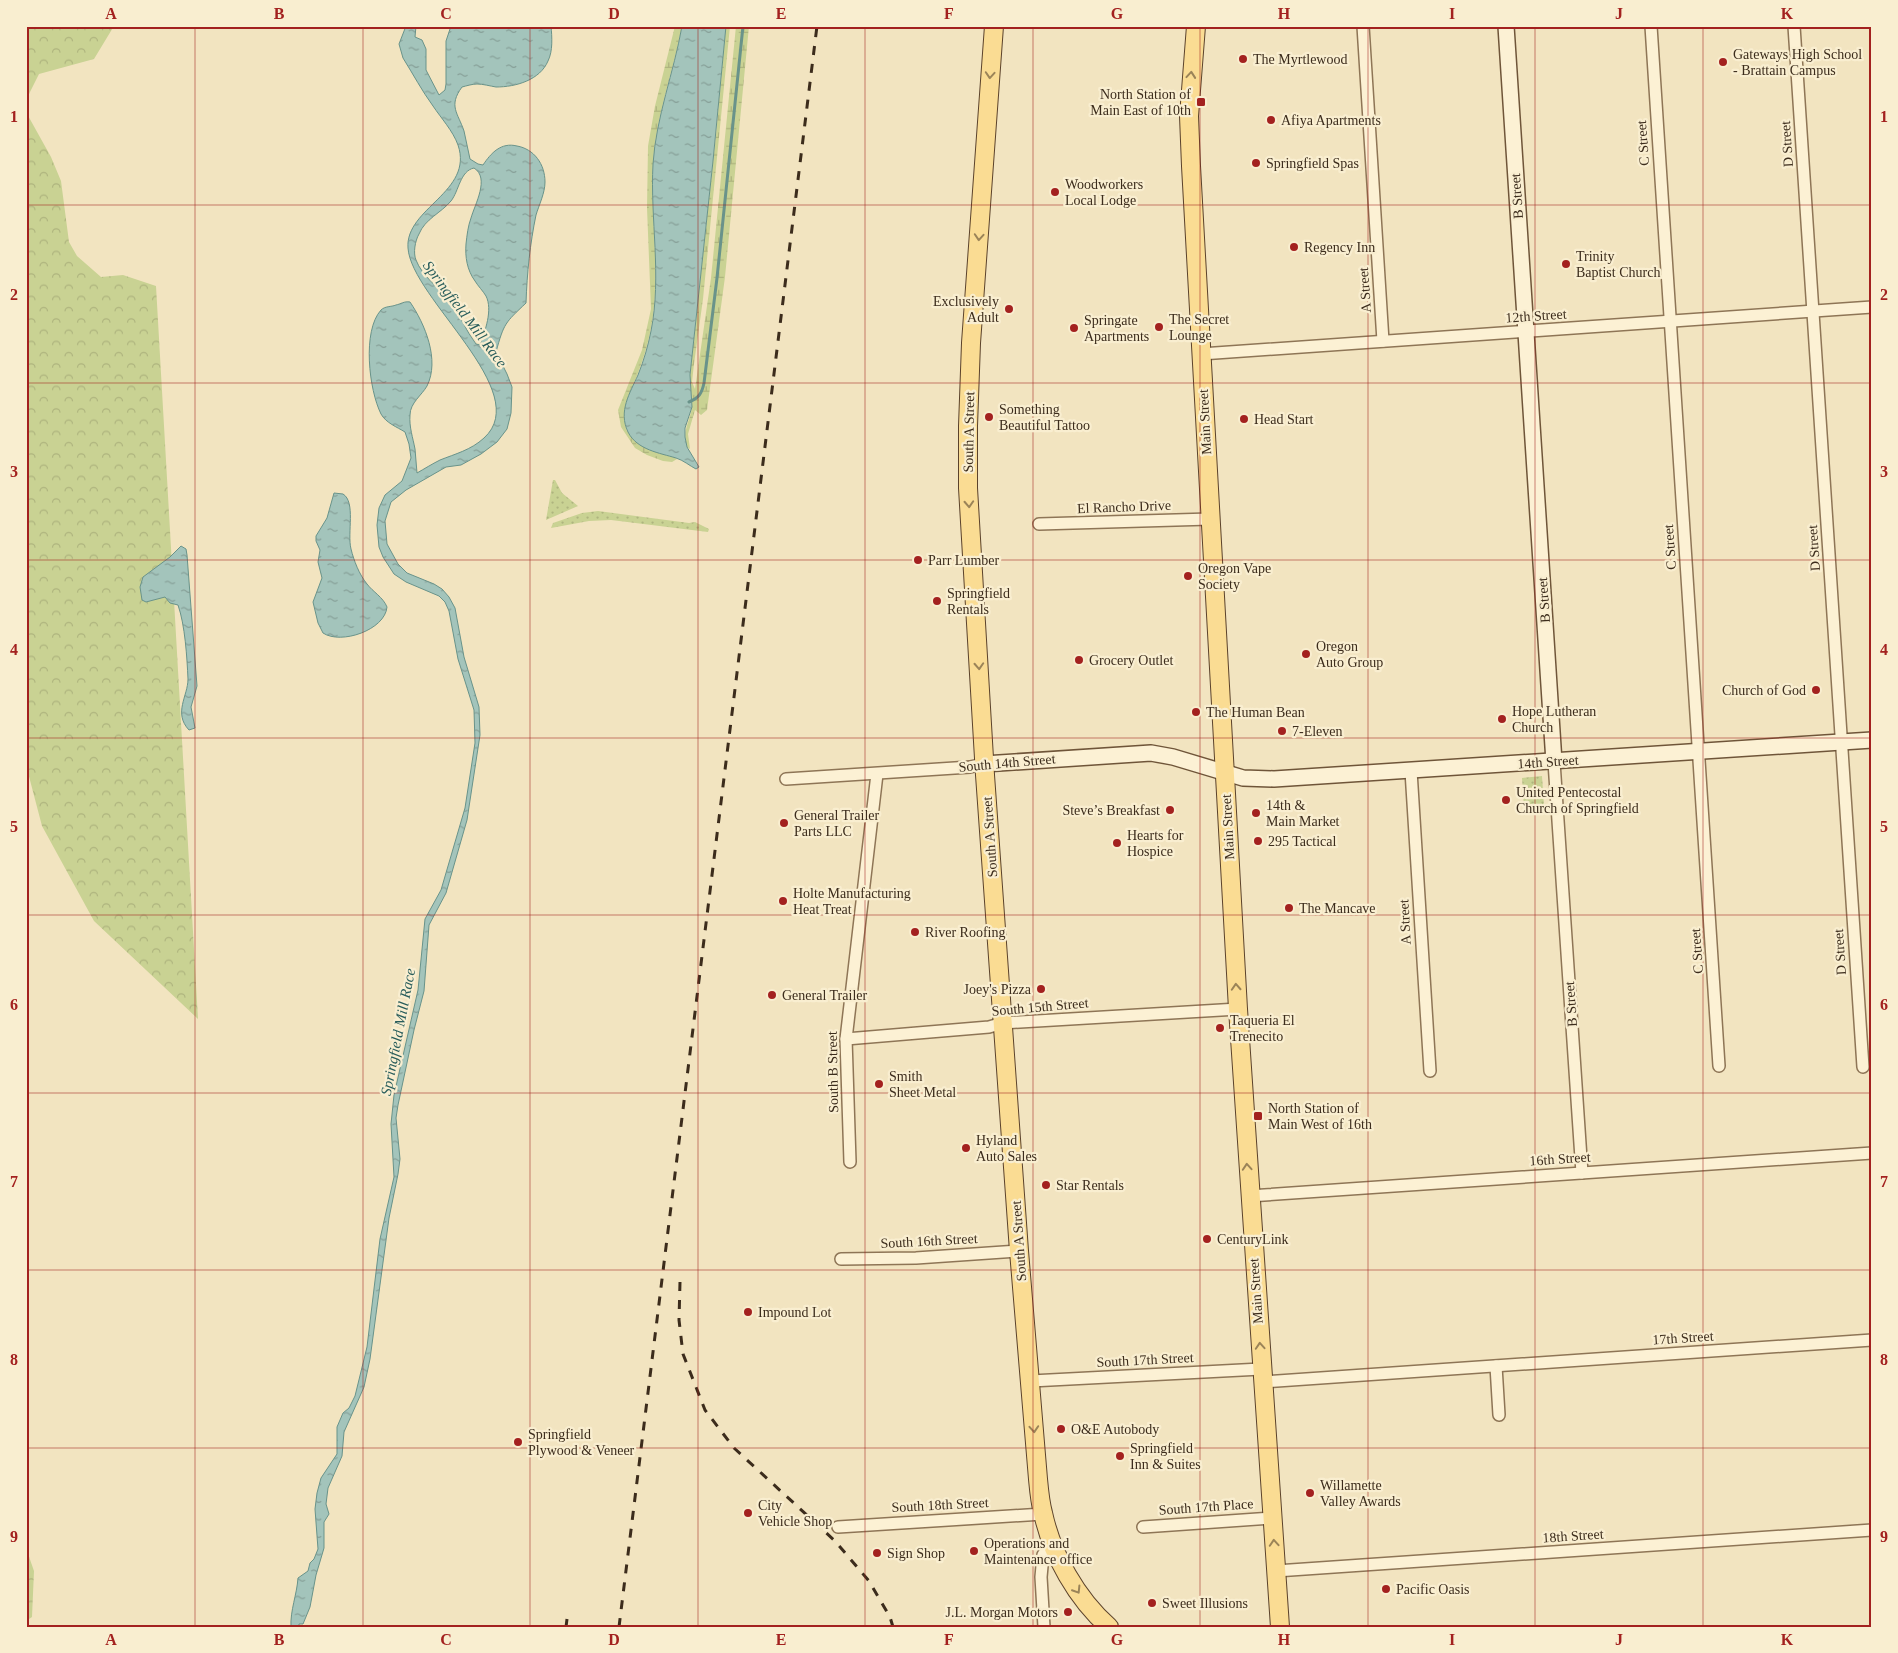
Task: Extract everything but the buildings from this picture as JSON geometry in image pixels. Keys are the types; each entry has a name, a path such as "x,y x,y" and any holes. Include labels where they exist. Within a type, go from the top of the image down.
{"main road":[{"name":"South A Street","path":"994,26 971,343 968,426 968,488 984,764 1019,1251 1038,1479 1043,1514 1052,1542 1065,1570 1082,1597 1109,1627"},
{"name":"Main Street","path":"1196,26 1189,116 1201,354 1249,1196 1280,1627"},
{"name":"B Street","path":"1506,26 1554,762"},
{"name":"14th Street","path":"1225,774 1243,778 1274,779 1872,740"},
{"name":"South 14th Street","path":"984,764 1151,753 1173,757 1225,774"}],"street":[{"name":"A Street","path":"1362,26 1384,341"},
{"name":"C Street","path":"1651,26 1719,1066"},
{"name":"D Street","path":"1794,26 1863,1067"},
{"name":"12th Street","path":"1201,354 1872,307"},
{"name":"El Rancho Drive","path":"1039,524 1210,519"},
{"name":"B Street","path":"1554,762 1582,1173"},
{"name":"South 14th Street","path":"786,779 970,767 984,764"},
{"name":"A Street","path":"1411,771 1430,1071"},
{"name":"South B Street","path":"850,1162 846,1039 877,774"},
{"name":"South 15th Street","path":"846,1039 979,1028 1003,1023 1238,1009"},
{"name":"16th Street","path":"1249,1196 1872,1153"},
{"name":"South 16th Street","path":"841,1259 916,1258 1019,1251"},
{"name":"17th Street","path":"1262,1376 1496,1366 1872,1340"},
{"path":"1496,1366 1499,1415"},
{"name":"South 17th Street","path":"1031,1381 1262,1376"},
{"name":"South 18th Street","path":"838,1526 1043,1514"},
{"name":"South 17th Place","path":"1143,1527 1272,1518"},
{"name":"18th Street","path":"1276,1571 1872,1530"},
{"path":"1044,1627 1041,1577 1043,1555 1052,1542"}],"green space":[{"path":"26,26 114,26 94,59 39,74 26,100"},
{"path":"675,26 682,26 661,112 653,163 655,291 653,312 646,348 627,401 625,415 627,431 677,459 672,462 647,455 635,448 621,427 618,410 642,350 651,309 647,208 648,146 655,106"},
{"path":"726,26 730,26 703,299 692,382 695,389 711,278 736,26 749,26 725,277 707,410 701,415 695,410 688,434 690,449 687,447 685,435 692,409 690,375"},
{"path":"26,112 51,157 61,181 69,242 77,256 101,277 123,275 156,286 198,1019 94,921 42,826 26,765"},
{"path":"553,480 555,480 562,493 578,506 546,520"},
{"path":"598,511 689,523 695,522 709,529 708,532 611,520 589,521 551,528 553,523 582,513"},
{"path":"1542,776 1544,805 1524,807 1522,778"},
{"path":"26,1548 34,1571 32,1617 26,1621"}],"water":[{"path":"406,26 416,26 415,37 422,40 426,49 426,70 439,95 445,90 446,41 451,26 551,26 551,53 544,68 533,78 511,86 496,87 477,84 462,87 455,105 464,131 470,159 483,165 489,156 501,147 511,145 529,150 541,163 545,186 536,215 532,237 526,303 506,324 496,352 512,387 511,413 507,429 497,442 481,454 461,465 446,467 406,490 391,502 385,521 387,544 398,564 407,573 442,589 455,608 464,657 479,707 480,735 467,820 446,893 429,925 424,991 396,1118 400,1159 389,1218 370,1359 364,1387 344,1432 342,1456 328,1488 326,1504 329,1514 324,1522 324,1548 316,1575 310,1607 303,1624 299,1624 299,1627 291,1627 298,1578 308,1571 318,1549 315,1509 321,1478 337,1454 337,1427 343,1413 349,1408 355,1396 367,1347 380,1239 394,1177 391,1124 394,1095 418,990 425,919 441,890 465,808 475,743 474,710 458,659 449,611 445,602 439,596 406,582 394,574 379,547 377,525 379,508 385,495 402,481 411,458 405,432 383,417 373,391 369,346 375,320 381,310 404,302 410,302 421,321 429,342 432,365 431,376 427,386 412,407 410,415 417,473 440,460 474,446 484,438 496,419 494,396 483,371 428,292 414,269 408,248 410,234 417,222 448,188 457,175 460,161 456,140 403,58 399,44","holes":["474,168 479,172 481,178 480,192 469,224 466,259 470,272 486,296 489,308 488,320 480,345 476,344 472,339 450,301 422,271 415,257 416,240 422,229 429,220 451,201 466,173"]},
{"path":"682,26 726,26 690,375 692,407 685,428 687,447 699,467 696,469 679,459 649,450 637,443 628,432 624,417 626,402 646,353 651,331 656,289 653,164 661,112"},
{"path":"334,493 343,494 349,504 350,542 357,567 367,584 383,600 387,607 379,622 371,628 351,636 340,637 323,633 318,623 313,602 322,578 318,562 320,550 316,536 327,518"},
{"path":"181,546 186,549 187,555 197,686 191,707 195,728 189,730 184,724 182,717 188,679 184,631 178,605 170,603 165,597 146,602 142,600 140,587 143,577 170,557"}],"waterway":[{"path":"689,402 700,395 704,383 717,278 743,26"}],"railway":[{"path":"619,1627 817,26"},
{"path":"680,1282 679,1320 683,1354 705,1410 734,1448 835,1541 869,1581 890,1617 893,1627"},
{"path":"566,1627 567,1619"}],"place":[{"name":"The Myrtlewood","path":"1243,59"},
{"name":"Gateways High School - Brattain Campus","path":"1723,62"},
{"name":"North Station of Main East of 10th","path":"1201,102"},
{"name":"Afiya Apartments","path":"1271,120"},
{"name":"Springfield Spas","path":"1256,163"},
{"name":"Woodworkers Local Lodge","path":"1055,192"},
{"name":"Regency Inn","path":"1294,247"},
{"name":"Trinity Baptist Church","path":"1566,264"},
{"name":"Exclusively Adult","path":"1009,309"},
{"name":"The Secret Lounge","path":"1159,327"},
{"name":"Springate Apartments","path":"1074,328"},
{"name":"Something Beautiful Tattoo","path":"989,417"},
{"name":"Head Start","path":"1244,419"},
{"name":"Parr Lumber","path":"918,560"},
{"name":"Oregon Vape Society","path":"1188,576"},
{"name":"Springfield Rentals","path":"937,601"},
{"name":"Oregon Auto Group","path":"1306,654"},
{"name":"Grocery Outlet","path":"1079,660"},
{"name":"Church of God","path":"1816,690"},
{"name":"The Human Bean","path":"1196,712"},
{"name":"Hope Lutheran Church","path":"1502,719"},
{"name":"7-Eleven","path":"1282,731"},
{"name":"United Pentecostal Church of Springfield","path":"1506,800"},
{"name":"Steve’s Breakfast","path":"1170,810"},
{"name":"14th & Main Market","path":"1256,813"},
{"name":"General Trailer Parts LLC","path":"784,823"},
{"name":"295 Tactical","path":"1258,841"},
{"name":"Hearts for Hospice","path":"1117,843"},
{"name":"Holte Manufacturing Heat Treat","path":"783,901"},
{"name":"The Mancave","path":"1289,908"},
{"name":"River Roofing","path":"915,932"},
{"name":"Joey's Pizza","path":"1041,989"},
{"name":"General Trailer","path":"772,995"},
{"name":"Taqueria El Trenecito","path":"1220,1028"},
{"name":"Smith Sheet Metal","path":"879,1084"},
{"name":"North Station of Main West of 16th","path":"1258,1116"},
{"name":"Hyland Auto Sales","path":"966,1148"},
{"name":"Star Rentals","path":"1046,1185"},
{"name":"CenturyLink","path":"1207,1239"},
{"name":"Impound Lot","path":"748,1312"},
{"name":"O&E Autobody","path":"1061,1429"},
{"name":"Springfield Plywood & Veneer","path":"518,1442"},
{"name":"Springfield Inn & Suites","path":"1120,1456"},
{"name":"Willamette Valley Awards","path":"1310,1493"},
{"name":"City Vehicle Shop","path":"748,1513"},
{"name":"Operations and Maintenance office","path":"974,1551"},
{"name":"Sign Shop","path":"877,1553"},
{"name":"Pacific Oasis","path":"1386,1589"},
{"name":"Sweet Illusions","path":"1152,1603"},
{"name":"J.L. Morgan Motors","path":"1068,1612"}],"water label":[{"name":"Springfield Mill Race","path":"465,314"},
{"name":"Springfield Mill Race","path":"398,1032"}]}
